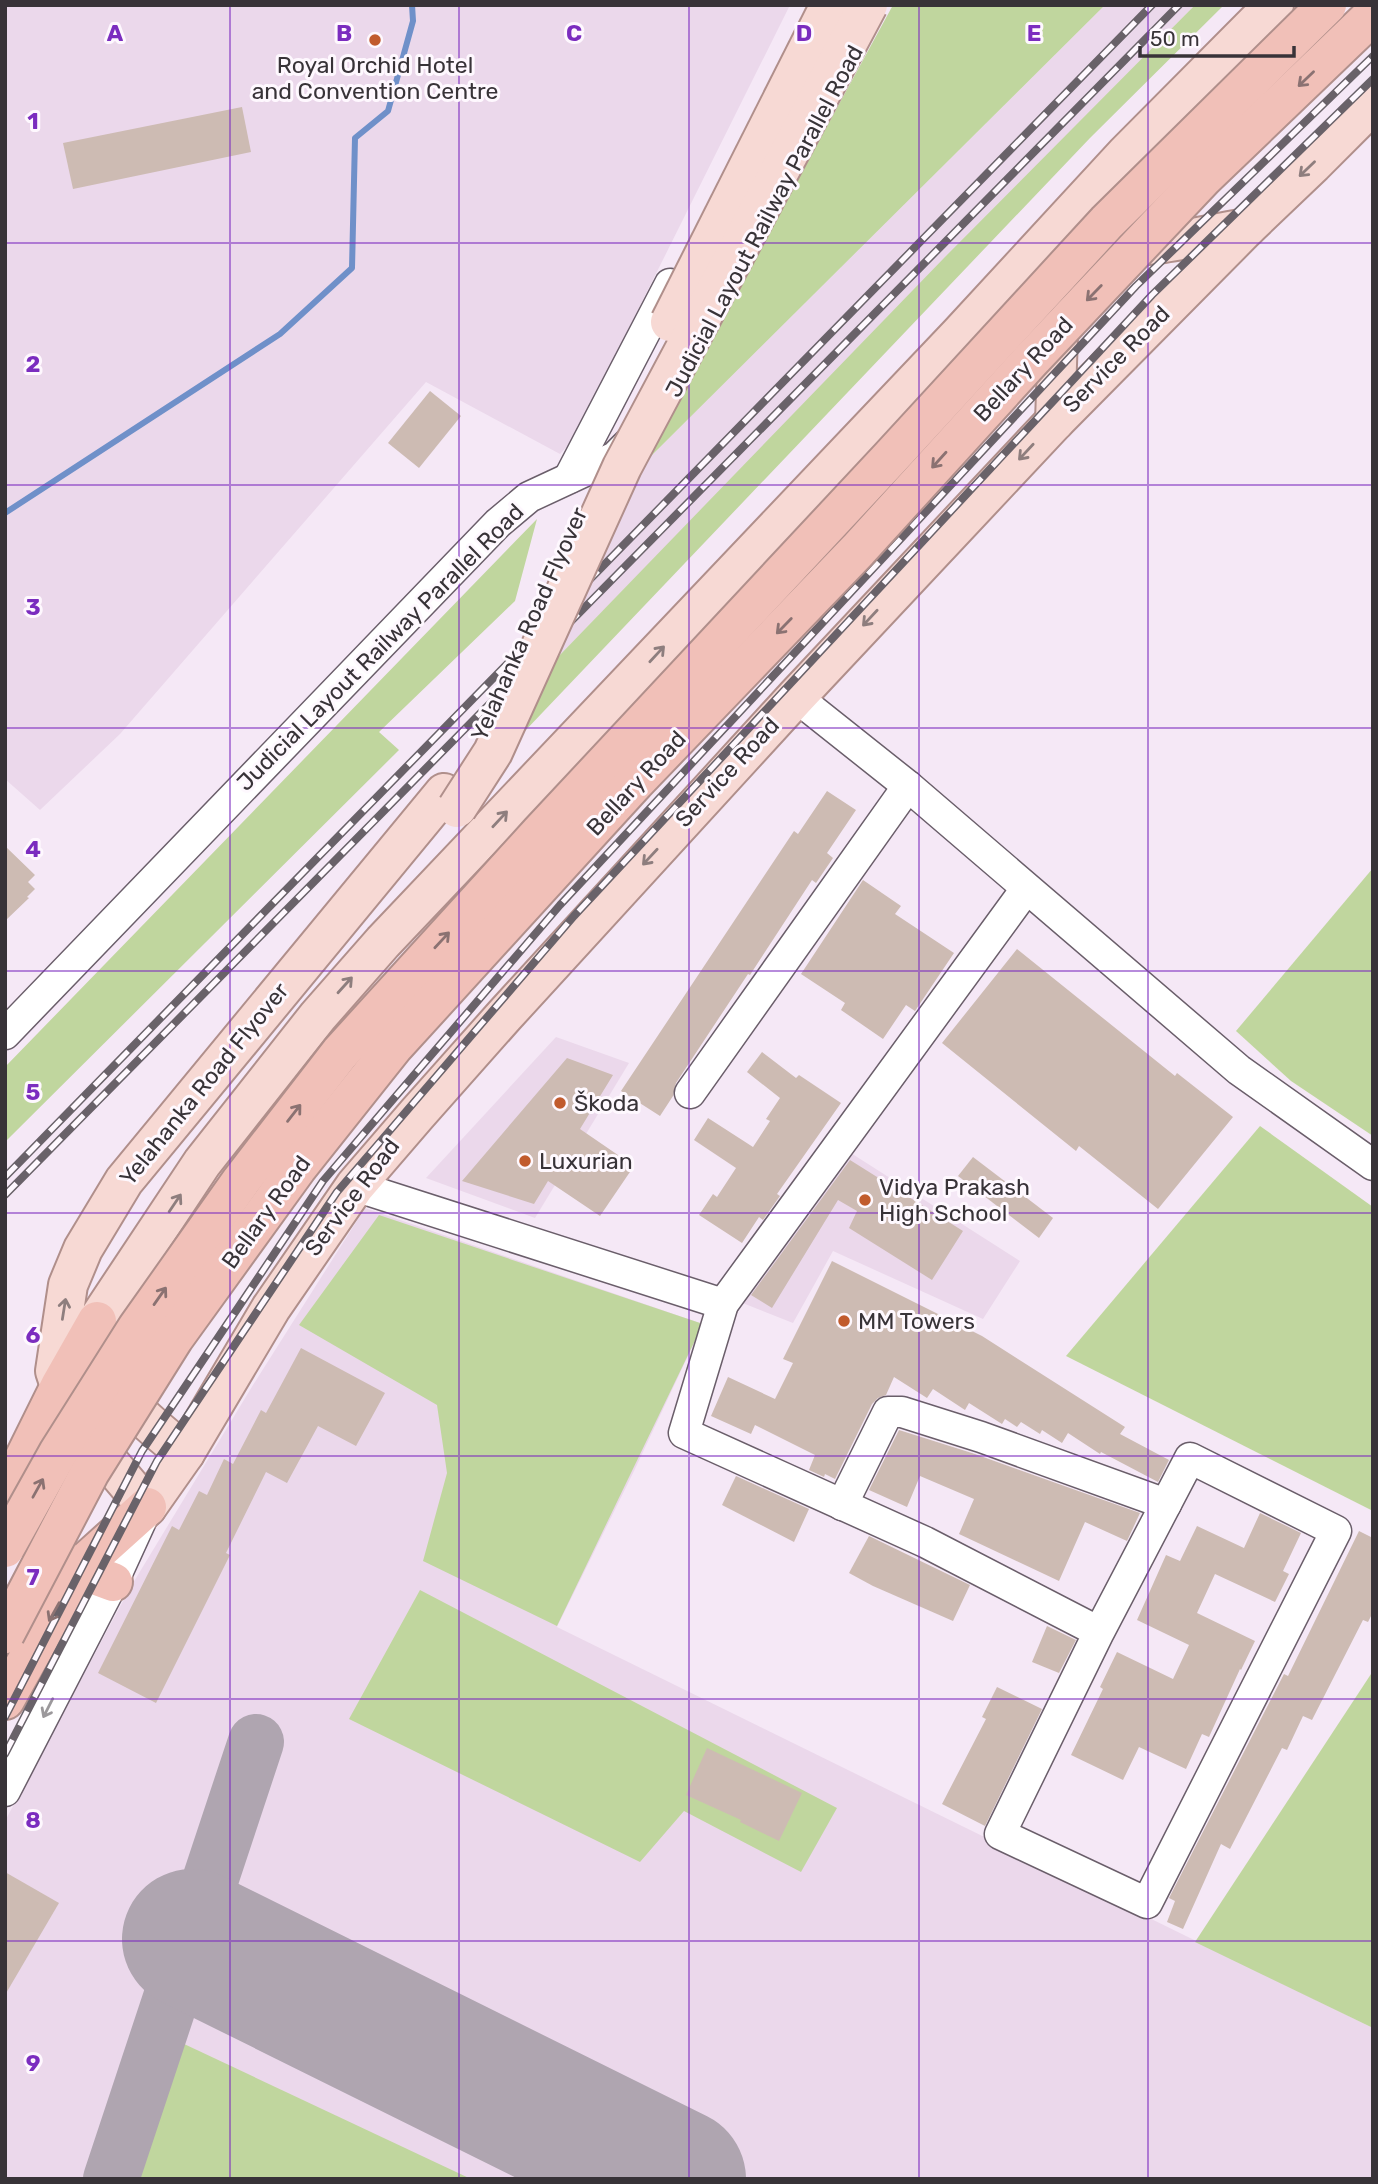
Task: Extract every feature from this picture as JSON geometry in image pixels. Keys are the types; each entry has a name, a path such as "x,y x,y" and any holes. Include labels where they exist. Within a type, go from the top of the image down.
{"highway":[{"name":"Bellary Road","path":"5,1548 58,1453 137,1328 241,1181 340,1053 530,843 1107,222 1327,5"},
{"name":"Bellary Road","path":"5,1634 90,1472 174,1338 297,1168 394,1046 635,782 858,550 1039,351 1204,177 1373,15"},
{"path":"5,1497 58,1379 97,1321"},
{"path":"5,1700 78,1569 147,1507"},
{"path":"5,1525 78,1569 113,1583"}],"main road":[{"name":"Yelahanka Road Flyover","path":"97,1321 113,1261 125,1234 149,1194 450,801 478,745 600,460 830,5"},
{"name":"Yelahanka Road Flyover","path":"58,1379 68,1285 83,1249 124,1181 493,752 622,467 868,5"},
{"path":"185,1454 122,1397 103,1368 97,1321 202,1163 318,1016 383,942 960,334 1126,154 1275,5"},
{"name":"Service Road","path":"147,1507 185,1454 271,1308 355,1186 513,1006 796,697 1055,421 1373,104"},
{"path":"1126,154 1104,191 1095,216 1103,235 1116,244 1151,244 1246,228"},
{"path":"960,334 1003,313 1023,309 1045,318 1058,336 1055,421"},
{"path":"58,1379 87,1436 147,1507"}],"street":[{"path":"569,478 810,5"},
{"name":"Judicial Layout Railway Parallel Road","path":"5,1034 498,523 529,497 615,457 672,401 878,5"},
{"path":"796,697 908,786 1239,1070 1373,1165"},
{"path":"690,1093 908,786"},
{"path":"1026,889 723,1304 684,1433 925,1542 1099,1632"},
{"path":"355,1186 723,1304"},
{"path":"5,1461 58,1379"},
{"path":"842,1505 888,1412 902,1412 981,1437 1166,1504"},
{"path":"1190,1458 1336,1531 1147,1903 1000,1834 1099,1632 1190,1458"},
{"path":"5,1791 113,1583 147,1507"}],"shaded area":[{"path":"5,5 790,5 573,440 560,454 426,382 120,734 40,810 5,779"},
{"path":"1105,5 1195,5 556,659 643,464"},
{"path":"556,1037 629,1063 535,1218 426,1178"},
{"name":"Vidya Prakash High School","path":"843,1148 1020,1261 983,1319 833,1251 793,1323 735,1300"},
{"path":"365,1208 703,1324 557,1627 1373,2028 1373,2179 5,2179 5,1821 130,1588 253,1385"}],"green space":[{"path":"893,5 1105,5 643,464"},
{"path":"1195,5 1224,5 1090,138 502,755 556,659 944,258"},
{"path":"537,519 515,601 379,732 399,750 5,1142 5,1067"},
{"path":"1373,868 1373,1136 1291,1081 1236,1031"},
{"path":"1260,1126 1373,1207 1373,1511 1066,1356"},
{"path":"379,1215 703,1324 557,1626 423,1561 447,1473 437,1405 299,1325"},
{"path":"420,1590 837,1808 801,1872 684,1811 640,1862 349,1719"},
{"path":"1373,1671 1373,2028 1195,1942"},
{"path":"182,2043 471,2179 133,2179"}],"building":[{"path":"242,107 251,152 73,189 63,143"},
{"path":"430,391 461,416 419,468 388,443"},
{"path":"827,791 856,810 827,853 833,858 816,883 812,880 750,975 748,974 676,1083 673,1096 660,1116 621,1091 794,831 798,834"},
{"path":"5,846 35,875 28,882 35,889 5,921"},
{"path":"863,880 901,906 895,914 954,953 915,1011 906,1005 883,1039 841,1010 845,1003 801,974"},
{"path":"1017,949 1175,1076 1177,1073 1233,1117 1158,1209 1079,1146 1076,1151 942,1043"},
{"path":"762,1052 796,1078 799,1075 841,1103 777,1194 780,1196 763,1220 759,1217 742,1243 699,1215 713,1194 717,1197 736,1168 694,1140 708,1118 753,1147 770,1121 766,1119 780,1098 747,1072"},
{"path":"567,1058 613,1075 580,1129 634,1166 600,1216 548,1181 534,1204 462,1181"},
{"path":"973,1157 1053,1218 1039,1238 958,1176"},
{"path":"850,1160 963,1231 932,1280 849,1228 857,1211 838,1200 772,1308 751,1295"},
{"path":"832,1261 982,1336 1125,1427 1120,1434 1169,1460 1158,1482 1101,1452 1100,1454 1068,1433 1062,1443 1042,1430 1040,1434 1021,1422 1017,1427 1005,1419 1002,1424 969,1403 965,1410 933,1389 927,1398 894,1377 886,1395 872,1404 835,1479 809,1470 815,1455 755,1425 751,1434 711,1416 728,1377 775,1399 793,1363 783,1359"},
{"path":"301,1348 385,1393 356,1446 318,1426 287,1483 266,1472 226,1553 230,1555 156,1703 98,1673 172,1526 179,1530 199,1491 207,1495 224,1459 233,1464 261,1410 266,1413"},
{"path":"899,1430 1140,1513 1127,1541 1085,1522 1059,1581 959,1534 974,1499 920,1476 907,1507 869,1490"},
{"path":"736,1476 809,1509 794,1542 722,1505"},
{"path":"1260,1513 1301,1533 1283,1571 1289,1574 1275,1602 1215,1574 1197,1613 1255,1641 1209,1737 1202,1734 1186,1769 1139,1747 1123,1780 1071,1755 1103,1689 1100,1687 1117,1652 1173,1679 1189,1645 1137,1620 1166,1555 1180,1561 1197,1526 1244,1548"},
{"path":"1359,1531 1373,1538 1373,1612 1368,1622 1363,1620 1312,1720 1303,1716 1287,1750 1282,1748 1230,1849 1221,1844 1183,1929 1167,1922 1175,1901 1169,1898 1284,1674 1288,1676"},
{"path":"869,1536 970,1585 953,1621 849,1573"},
{"path":"1047,1626 1076,1640 1059,1673 1032,1662"},
{"path":"997,1687 1042,1709 985,1826 942,1804 986,1719 982,1717"},
{"path":"707,1748 802,1793 779,1841 686,1795"},
{"path":"5,1872 59,1903 5,1995"}],"waterway":[{"path":"5,513 280,334 352,268 355,138 388,111 413,21 412,5"}],"taxiway":[{"path":"111,2179 256,1742"}],"runway":[{"path":"192,1939 676,2179"}],"railway":[{"path":"5,1177 1152,5"},
{"path":"5,1195 1179,5"},
{"path":"5,1717 142,1451 323,1181 560,905 1136,286 1373,56"},
{"path":"5,1754 157,1461 337,1192 574,916 1152,295 1373,79"}],"place":[{"name":"Royal Orchid Hotel and Convention Centre","path":"375,40"},
{"name":"Škoda","path":"560,1103"},
{"name":"Luxurian","path":"525,1161"},
{"name":"Vidya Prakash High School","path":"865,1200"},
{"name":"MM Towers","path":"844,1321"}]}
